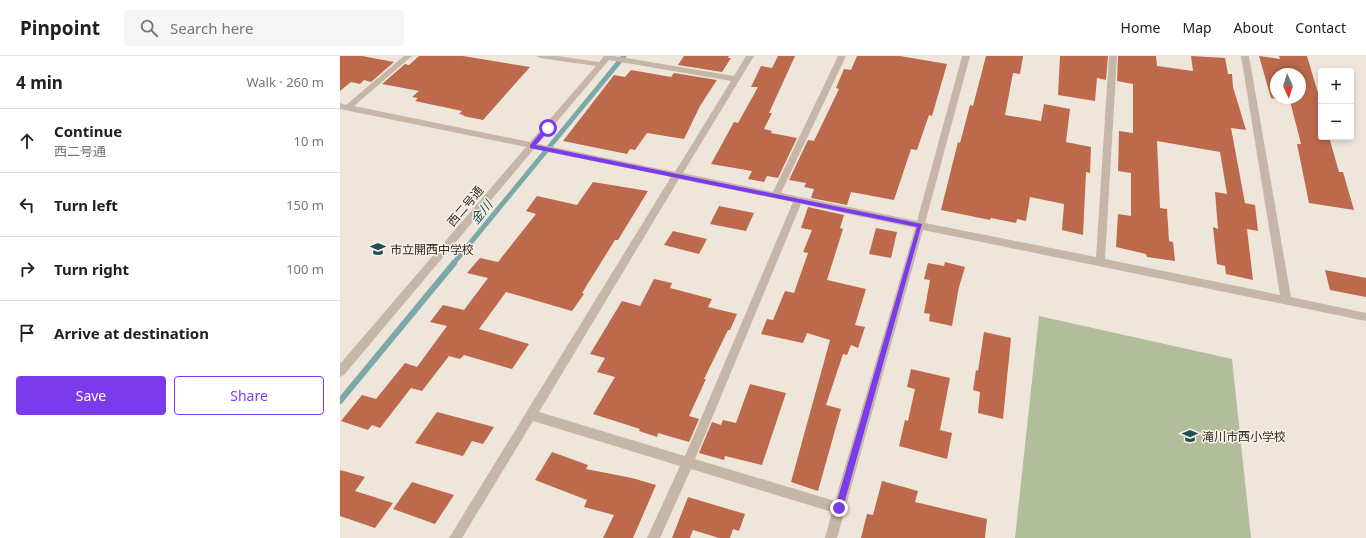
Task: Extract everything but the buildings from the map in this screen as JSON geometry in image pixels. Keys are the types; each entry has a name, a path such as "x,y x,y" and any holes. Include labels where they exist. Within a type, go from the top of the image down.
{"street":[{"path":"344,106 408,56"},
{"path":"540,56 601,64"},
{"path":"455,538 750,56"},
{"path":"775,196 842,56"},
{"path":"831,538 920,225 966,56"},
{"path":"1100,262 1113,56"},
{"path":"1245,56 1286,300"},
{"path":"608,57 736,79"},
{"name":"西二号通","path":"340,372 608,57"},
{"path":"344,106 677,176 1366,317"},
{"path":"653,538 688,462 798,200"},
{"path":"531,415 839,508"}],"green space":[{"path":"1039,316 1232,359 1251,538 1015,538"}],"waterway":[{"name":"金川","path":"453,264 624,56"},
{"name":"金川","path":"340,401 454,263"}],"place":[{"name":"市立開西中学校","path":"378,249"},
{"name":"滝川市西小学校","path":"1190,436"}],"route":[{"path":"548,128 532,146 920,225 839,508"}]}
